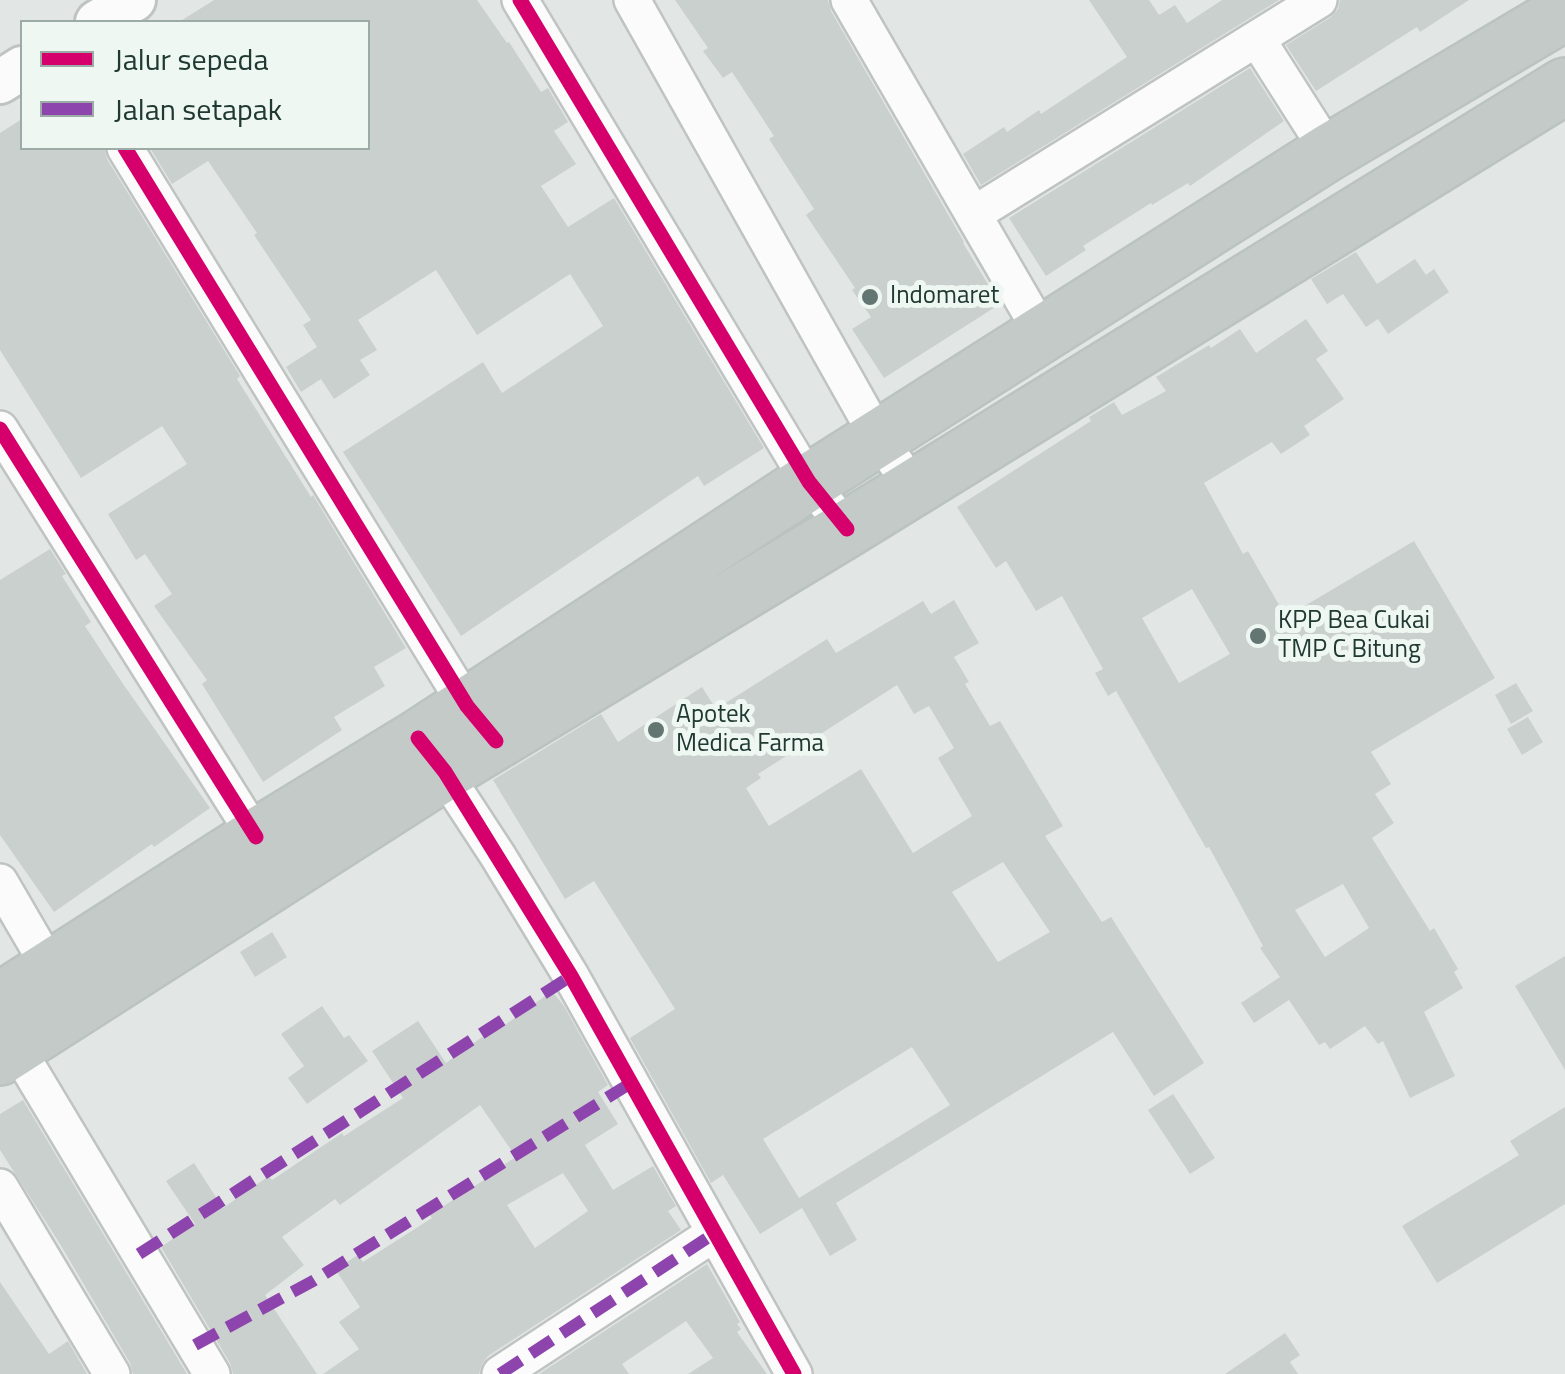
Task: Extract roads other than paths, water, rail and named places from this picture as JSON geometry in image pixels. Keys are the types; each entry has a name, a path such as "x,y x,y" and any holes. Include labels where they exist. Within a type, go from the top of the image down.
{"highway":[{"path":"481,724 808,482 1328,152 1565,12"},
{"path":"4,1033 481,724 846,529 1565,86"},
{"path":"4,1033 50,968 256,837 431,755"}],"street":[{"path":"100,20 134,0"},
{"path":"520,0 808,482 846,529"},
{"path":"632,0 880,439 913,487"},
{"path":"849,0 1044,334"},
{"path":"974,214 1319,0"},
{"path":"1257,39 1328,152"},
{"path":"126,150 481,724"},
{"path":"0,430 256,837"},
{"path":"431,755 571,976 794,1374"},
{"path":"0,882 50,968"},
{"path":"4,1033 212,1374"},
{"path":"0,1187 112,1374"},
{"path":"500,1374 715,1233"}],"place":[{"name":"Indomaret","path":"870,297"},
{"name":"KPP Bea Cukai TMP C Bitung","path":"1258,636"},
{"name":"Apotek Medica Farma","path":"656,730"}]}
